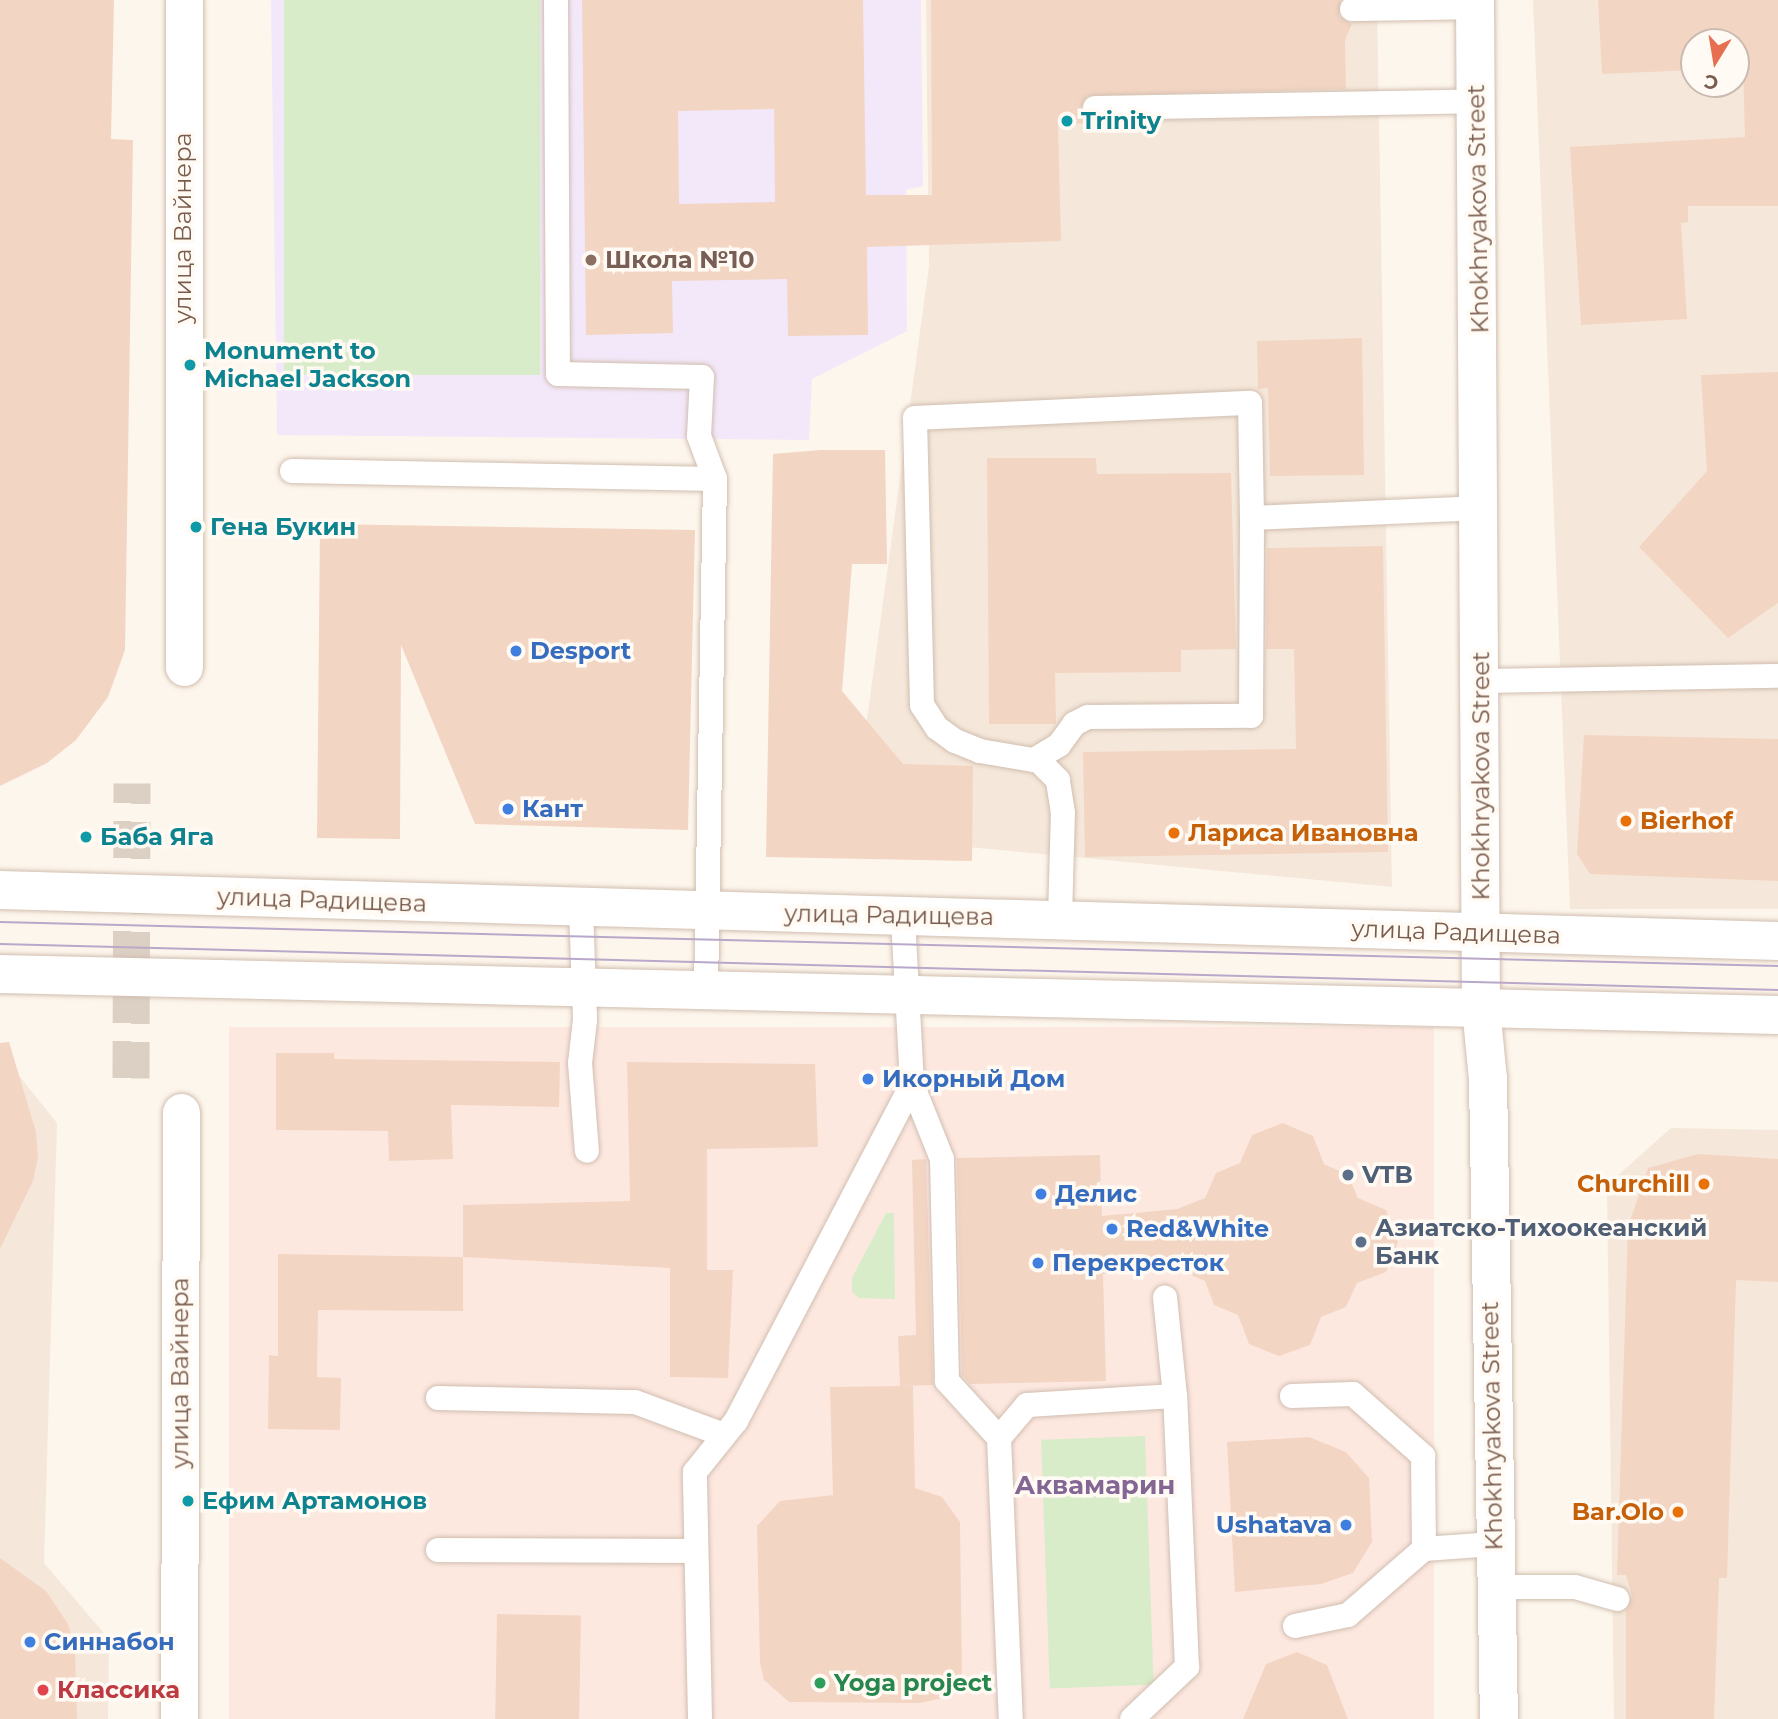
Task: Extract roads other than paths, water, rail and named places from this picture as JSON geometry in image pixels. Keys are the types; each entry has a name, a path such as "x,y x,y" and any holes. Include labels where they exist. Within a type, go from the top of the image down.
{"street":[{"name":"улица Вайнера","path":"184,0 184,667"},
{"name":"Khokhryakova Street","path":"1475,3 1481,508 1481,1008 1488,1079 1494,1587 1499,1719"},
{"name":"улица Радищева","path":"0,890 581,909 1060,918 1481,936 1778,941"},
{"path":"0,974 1778,1014"},
{"name":"улица Вайнера","path":"179,1719 181,1112"}],"lane":[{"path":"556,0 558,374 702,377 699,436 715,479 706,990"},
{"path":"1352,9 1475,3"},
{"path":"1095,107 1476,101"},
{"path":"1034,761 1059,745 1074,724 1088,717 1251,716 1250,403 915,418 922,705 937,729 955,741 980,751 1034,761 1050,769 1062,795 1060,918"},
{"path":"292,471 715,479"},
{"path":"1252,518 1481,508"},
{"path":"1482,681 1778,676"},
{"path":"581,909 584,988 580,1063 587,1151"},
{"path":"903,917 905,995 912,1083 942,1159 947,1381 999,1438 1011,1719"},
{"path":"700,1719 695,1472 724,1435 912,1083"},
{"path":"1132,1719 1187,1667 1175,1396 1165,1298"},
{"path":"1292,1396 1353,1394 1423,1456 1424,1549"},
{"path":"999,1438 1027,1405 1175,1396"},
{"path":"438,1398 635,1402 724,1435"},
{"path":"1295,1626 1348,1615 1424,1549 1494,1544"},
{"path":"438,1550 695,1551"},
{"path":"1494,1587 1575,1587 1617,1599"}],"tunnel":[{"path":"131,1078 132,783"}],"tram line":[{"path":"0,922 1778,966"},
{"path":"0,944 1778,990"}],"place":[{"name":"Trinity","path":"1067,121"},
{"name":"Школа №10","path":"591,260"},
{"name":"Monument to Michael Jackson","path":"190,365"},
{"name":"Гена Букин","path":"196,527"},
{"name":"Desport","path":"516,651"},
{"name":"Кант","path":"508,809"},
{"name":"Bierhof","path":"1626,821"},
{"name":"Лариса Ивановна","path":"1174,833"},
{"name":"Баба Яга","path":"86,837"},
{"name":"Икорный Дом","path":"868,1079"},
{"name":"VTB","path":"1348,1175"},
{"name":"Churchill","path":"1704,1184"},
{"name":"Делис","path":"1041,1194"},
{"name":"Red&White","path":"1112,1229"},
{"name":"Азиатско-Тихоокеанский Банк","path":"1361,1242"},
{"name":"Перекресток","path":"1038,1263"},
{"name":"Ефим Артамонов","path":"188,1501"},
{"name":"Bar.Olo","path":"1678,1512"},
{"name":"Ushatava","path":"1346,1525"},
{"name":"Синнабон","path":"30,1642"},
{"name":"Yoga projeсt","path":"820,1683"},
{"name":"Классика","path":"43,1690"}],"district":[{"name":"Аквамарин","path":"1095,1486"}]}
